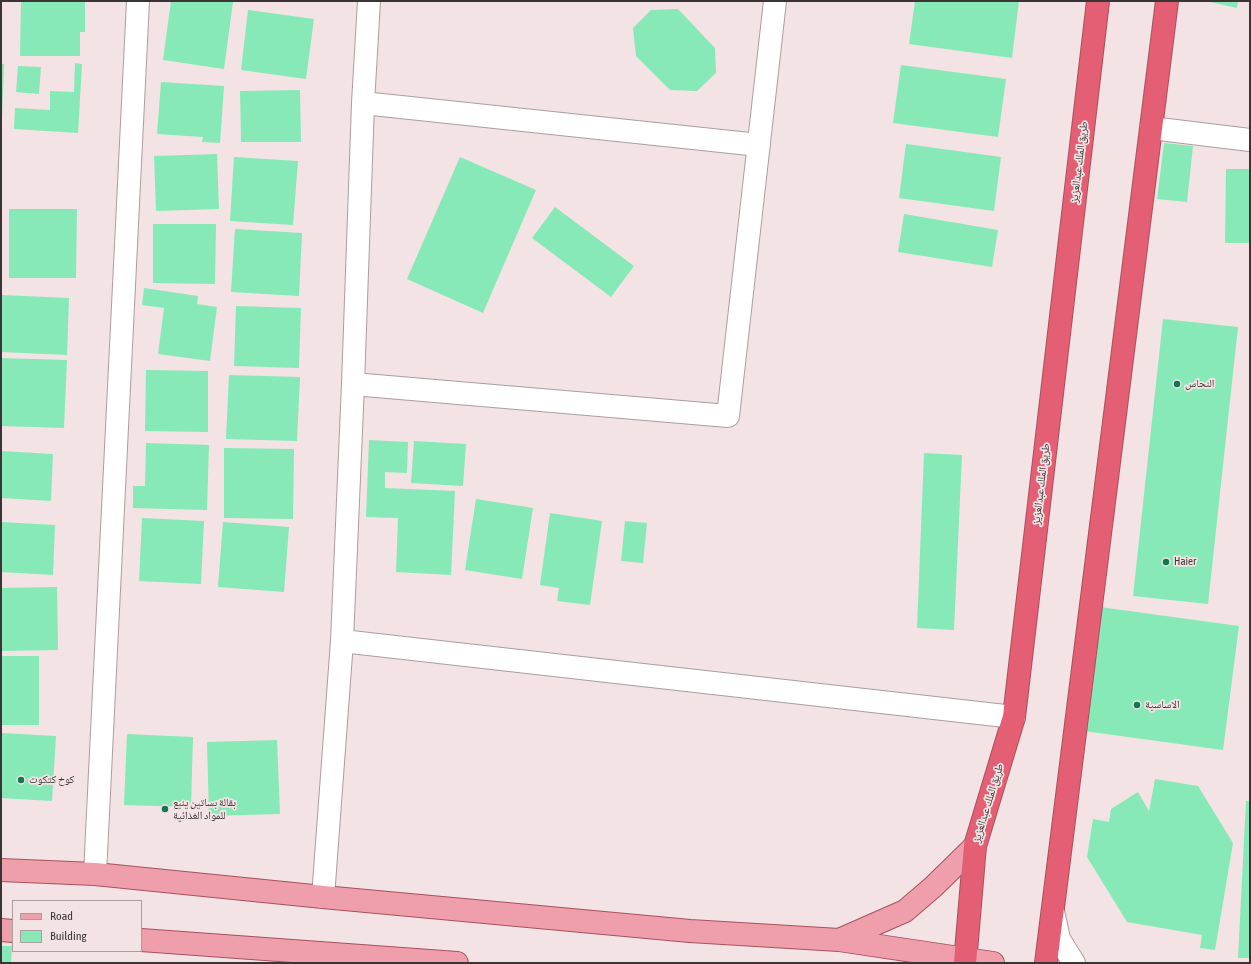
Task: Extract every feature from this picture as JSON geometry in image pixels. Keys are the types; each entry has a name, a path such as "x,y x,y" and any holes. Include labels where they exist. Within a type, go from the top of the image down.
{"highway":[{"name":"طريق الملك عبدالعزيز","path":"965,961 975,846 1014,717 1098,1"},
{"path":"1046,963 1167,1"}],"main road":[{"path":"838,940 905,911 933,887 975,846"},
{"path":"1,870 94,874 690,931 838,940 965,961 993,963"},
{"path":"1,930 12,930"},
{"path":"142,940 457,963"}],"street":[{"path":"94,874 138,1"},
{"path":"323,897 342,641 363,103 369,1"},
{"path":"353,384 728,416 775,1"},
{"path":"363,103 759,145"},
{"path":"1151,128 1250,140"},
{"path":"342,641 1014,717"},
{"path":"1052,907 1059,940 1074,963"}],"building":[{"path":"21,1 85,1 85,32 80,32 80,56 20,56"},
{"path":"171,1 233,2 224,69 163,60"},
{"path":"915,1 1019,1 1012,58 909,44"},
{"path":"1206,1 1238,1 1237,8"},
{"path":"678,9 715,48 716,73 697,91 670,90 636,56 633,28 651,10"},
{"path":"248,10 314,19 306,79 241,70"},
{"path":"75,63 82,64 78,133 14,129 15,108 50,110 50,91 74,92"},
{"path":"1,64 4,64 2,121 1,121"},
{"path":"901,65 1006,79 998,137 893,123"},
{"path":"18,66 41,67 39,94 16,92"},
{"path":"161,82 224,86 220,143 202,142 203,137 157,134"},
{"path":"300,90 301,142 241,142 240,91"},
{"path":"1164,143 1193,146 1187,202 1157,199"},
{"path":"906,144 1001,157 994,211 899,198"},
{"path":"217,154 219,209 156,211 154,156"},
{"path":"234,157 298,161 293,225 230,221"},
{"path":"460,157 536,190 483,313 407,279"},
{"path":"1226,169 1250,169 1250,243 1225,243"},
{"path":"555,207 634,266 611,297 532,238"},
{"path":"9,209 77,209 76,278 9,278"},
{"path":"904,214 998,230 992,267 898,252"},
{"path":"153,224 216,224 215,284 153,283"},
{"path":"235,229 302,233 299,296 231,292"},
{"path":"144,288 198,296 197,304 217,307 210,361 158,354 164,308 142,305"},
{"path":"2,295 69,298 67,355 1,352"},
{"path":"236,306 301,308 299,368 234,366"},
{"path":"1163,319 1238,327 1208,604 1133,596"},
{"path":"1,358 67,360 64,428 1,426"},
{"path":"146,370 208,371 208,432 145,431"},
{"path":"229,375 300,377 297,441 226,439"},
{"path":"369,440 408,442 407,473 385,472 385,488 455,491 451,575 396,572 398,518 366,517"},
{"path":"414,441 466,444 463,486 411,483"},
{"path":"146,443 209,445 207,510 133,508 133,486 145,486"},
{"path":"224,448 294,449 293,519 224,518"},
{"path":"1,451 53,454 51,501 1,498"},
{"path":"924,453 962,455 954,630 917,628"},
{"path":"476,499 533,508 522,579 465,570"},
{"path":"550,513 602,521 590,605 557,601 559,588 540,585"},
{"path":"142,518 204,521 201,584 139,581"},
{"path":"625,521 647,523 643,563 621,561"},
{"path":"1,522 55,525 53,575 1,572"},
{"path":"223,522 289,527 284,592 218,587"},
{"path":"57,587 58,650 1,651 1,588"},
{"path":"1100,607 1239,626 1223,750 1084,731"},
{"path":"1,656 39,656 39,725 1,725"},
{"path":"1,733 56,736 52,801 1,798"},
{"path":"127,734 193,737 191,807 124,805"},
{"path":"277,740 280,814 209,816 207,742"},
{"path":"1155,779 1198,786 1233,843 1215,950 1200,948 1202,935 1127,922 1087,857 1093,819 1109,822 1111,809 1138,792 1149,811"},
{"path":"1246,801 1250,801 1250,958 1238,958"},
{"path":"1,946 12,946 11,963 1,963"}],"place":[{"name":"النحاس","path":"1177,384"},
{"name":"Haier","path":"1166,562"},
{"name":"الاساسية","path":"1137,705"},
{"name":"كوخ كتكوت","path":"21,780"},
{"name":"بقالة بساتين ينبع للمواد الغذائية","path":"165,809"}]}
